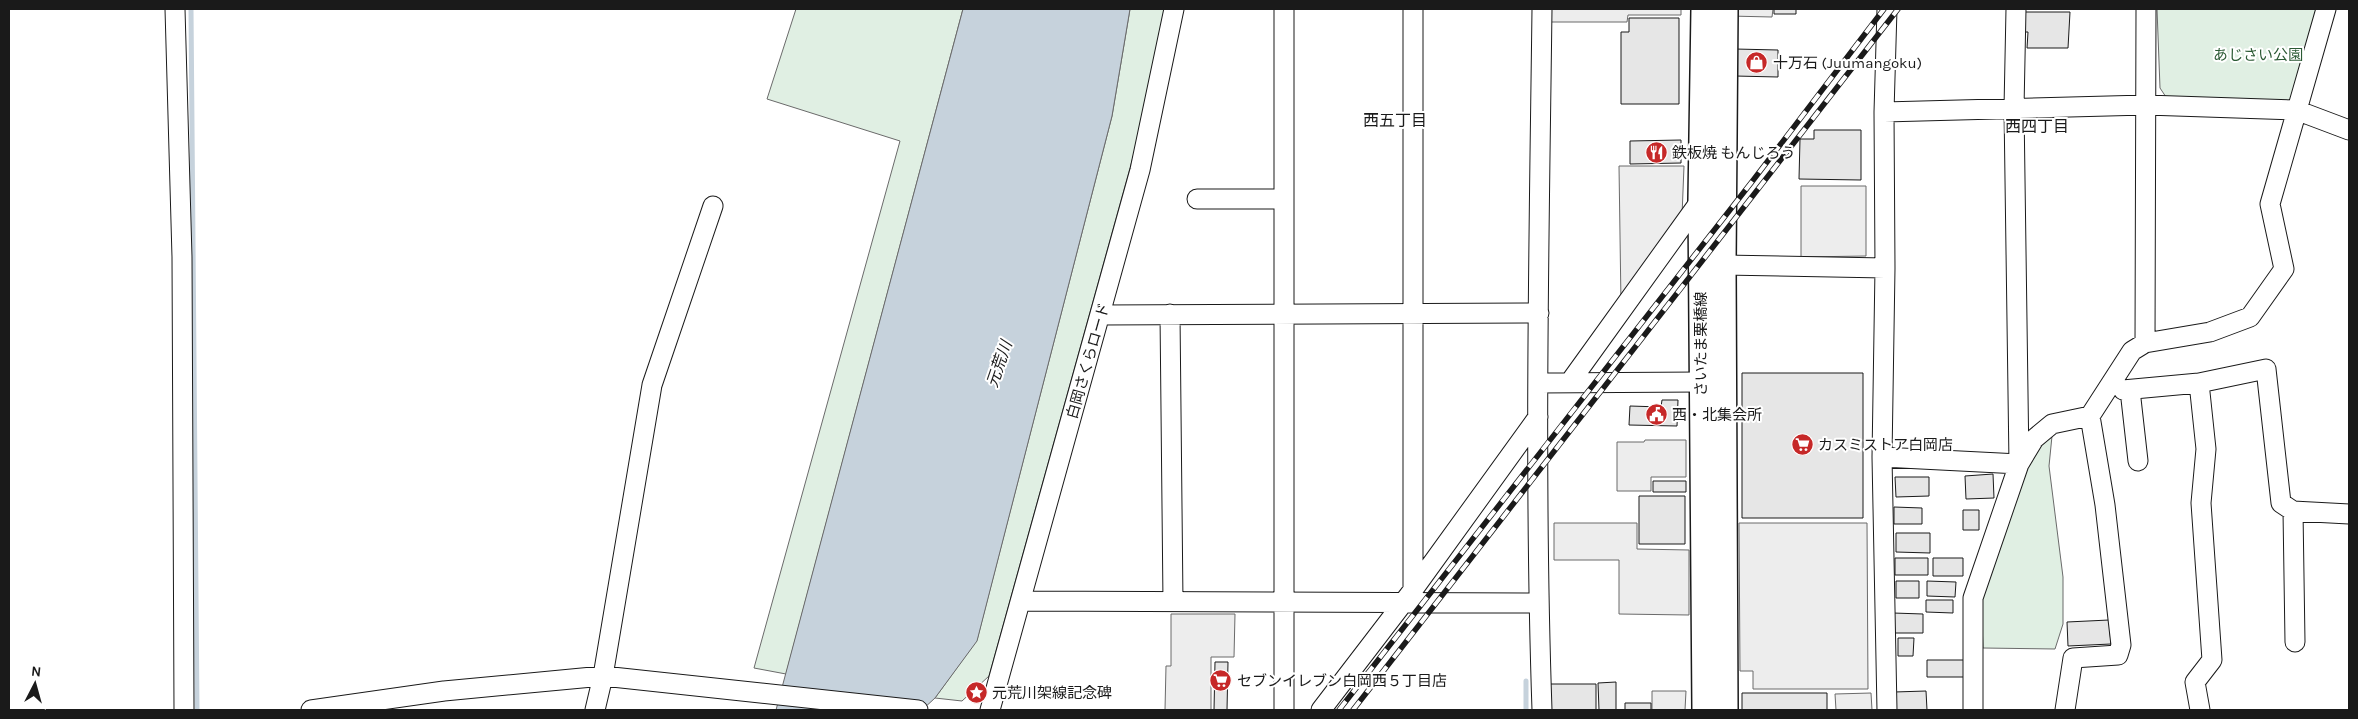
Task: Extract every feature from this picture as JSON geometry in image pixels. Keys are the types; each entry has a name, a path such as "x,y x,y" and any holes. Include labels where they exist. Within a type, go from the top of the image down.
{"main road":[{"name":"さいたま栗橋線","path":"1704,9 1701,200 1704,710"},
{"name":"さいたま栗橋線","path":"1725,9 1723,266 1725,710"}],"street":[{"path":"175,9 182,257 184,710"},
{"name":"白岡さくらロード","path":"990,710 1140,170 1174,9"},
{"path":"1284,9 1284,710"},
{"path":"1413,9 1413,590"},
{"path":"1542,9 1538,382 1539,603 1542,710"},
{"path":"1887,9 1884,112 1885,268 1882,457 1887,710"},
{"path":"2016,9 2014,108 2019,464"},
{"path":"2145,343 2146,9"},
{"path":"2066,710 2073,658 2118,655 2121,645 2105,506 2090,416 2132,350 2145,343 2210,332 2250,317 2284,269 2270,204 2326,9"},
{"path":"1884,112 2146,105 2296,110 2349,130"},
{"path":"1196,199 1284,199"},
{"path":"1570,382 1701,200"},
{"path":"595,710 603,676 652,385 713,206"},
{"path":"1723,266 1885,268"},
{"path":"1101,315 1539,313"},
{"path":"1170,314 1173,602"},
{"path":"2138,461 2126,390 2199,382 2266,369 2281,503 2293,510 2349,514"},
{"path":"1538,382 1701,382"},
{"path":"2199,382 2206,449 2201,503 2212,660 2194,682 2200,710"},
{"path":"1973,710 1973,598 2019,464 2034,439 2052,424 2090,416"},
{"path":"1321,710 1413,590 1538,417"},
{"path":"1882,457 2019,464"},
{"path":"2293,510 2295,642"},
{"path":"1021,601 1285,604 1539,603"},
{"path":"311,710 444,691 603,676 759,691 918,710"}],"green space":[{"path":"796,9 963,9 786,674 754,668 900,141 767,99"},
{"path":"1130,9 1165,9 1140,132 989,676 962,701 935,698 977,640 1112,116"},
{"name":"あじさい公園","path":"2157,9 2320,9 2293,102 2168,100 2160,88"},
{"path":"2052,436 2049,466 2063,577 2063,624 2055,649 1983,648 1981,599 2035,443"}],"shaded area":[{"path":"1550,9 1681,9 1681,15 1628,15 1627,22 1550,22"},
{"path":"1729,9 1773,9 1772,17 1729,16"},
{"path":"1619,166 1684,166 1682,216 1621,304"},
{"path":"1801,186 1866,186 1866,256 1801,257"},
{"path":"1645,440 1686,440 1686,477 1651,477 1651,491 1617,491 1617,442 1644,442"},
{"path":"1554,523 1637,523 1637,549 1689,550 1689,615 1619,614 1619,560 1554,560"},
{"path":"1739,523 1867,523 1868,689 1753,689 1753,671 1740,671"},
{"path":"1171,614 1235,614 1234,657 1211,657 1211,710 1165,710 1166,666 1171,666"},
{"path":"1652,691 1686,691 1685,710 1652,710"},
{"path":"1871,693 1872,710 1836,710 1835,694"}],"water":[{"name":"元荒川","path":"963,9 1130,9 1112,116 977,641 935,698 922,710 776,710"}],"building":[{"path":"1774,9 1796,9 1796,14 1774,14"},
{"path":"2019,12 2070,12 2068,48 2027,48 2028,32 2019,32"},
{"path":"1629,18 1679,18 1679,104 1621,104 1621,32 1629,32"},
{"name":"十万石 (Juumangoku)","path":"1735,49 1778,50 1778,77 1735,76"},
{"path":"1814,130 1861,130 1861,180 1799,179 1800,139 1814,139"},
{"path":"1681,140 1681,163 1630,164 1630,141"},
{"name":"カスミストア白岡店","path":"1742,373 1863,373 1863,518 1742,518"},
{"path":"1662,400 1678,400 1677,426 1629,425 1630,406 1661,407"},
{"path":"1993,474 1994,498 1966,499 1965,476"},
{"path":"1895,477 1929,477 1929,496 1896,497"},
{"path":"1653,481 1686,481 1686,492 1653,492"},
{"path":"1639,496 1685,496 1685,544 1639,544"},
{"path":"1894,507 1922,508 1922,524 1894,524"},
{"path":"1963,510 1979,510 1979,530 1963,530"},
{"path":"1896,533 1930,533 1930,553 1896,552"},
{"path":"1895,558 1928,558 1928,575 1895,575"},
{"path":"1933,558 1963,558 1963,576 1933,576"},
{"path":"1896,581 1919,581 1919,598 1896,598"},
{"path":"1927,581 1956,582 1955,597 1927,596"},
{"path":"1926,600 1953,600 1953,613 1926,612"},
{"path":"1893,613 1923,614 1923,633 1893,633"},
{"path":"2109,620 2111,644 2068,646 2067,622"},
{"path":"1898,638 1914,638 1913,656 1898,656"},
{"path":"1927,660 1964,660 1964,677 1927,677"},
{"path":"1215,662 1228,662 1227,710 1214,710"},
{"path":"1616,682 1616,710 1599,710 1598,683"},
{"path":"1549,684 1596,684 1596,710 1549,710"},
{"path":"1926,691 1927,710 1895,710 1894,692"},
{"path":"1742,693 1827,693 1827,710 1742,710"},
{"path":"1625,703 1651,703 1651,710 1625,710"}],"waterway":[{"path":"191,9 197,710"},
{"path":"1526,681 1526,710"}],"railway":[{"path":"1339,710 1751,183 1884,9"},
{"path":"1353,710 1898,9"}],"place":[{"name":"十万石 (Juumangoku)","path":"1757,63"},
{"name":"鉄板焼 もんじろう","path":"1656,153"},
{"name":"西・北集会所","path":"1656,415"},
{"name":"カスミストア白岡店","path":"1802,445"},
{"name":"セブンイレブン白岡西５丁目店","path":"1221,681"},
{"name":"元荒川架線記念碑","path":"976,693"}],"district":[{"name":"西五丁目","path":"1395,120"},
{"name":"西四丁目","path":"2037,126"}]}
